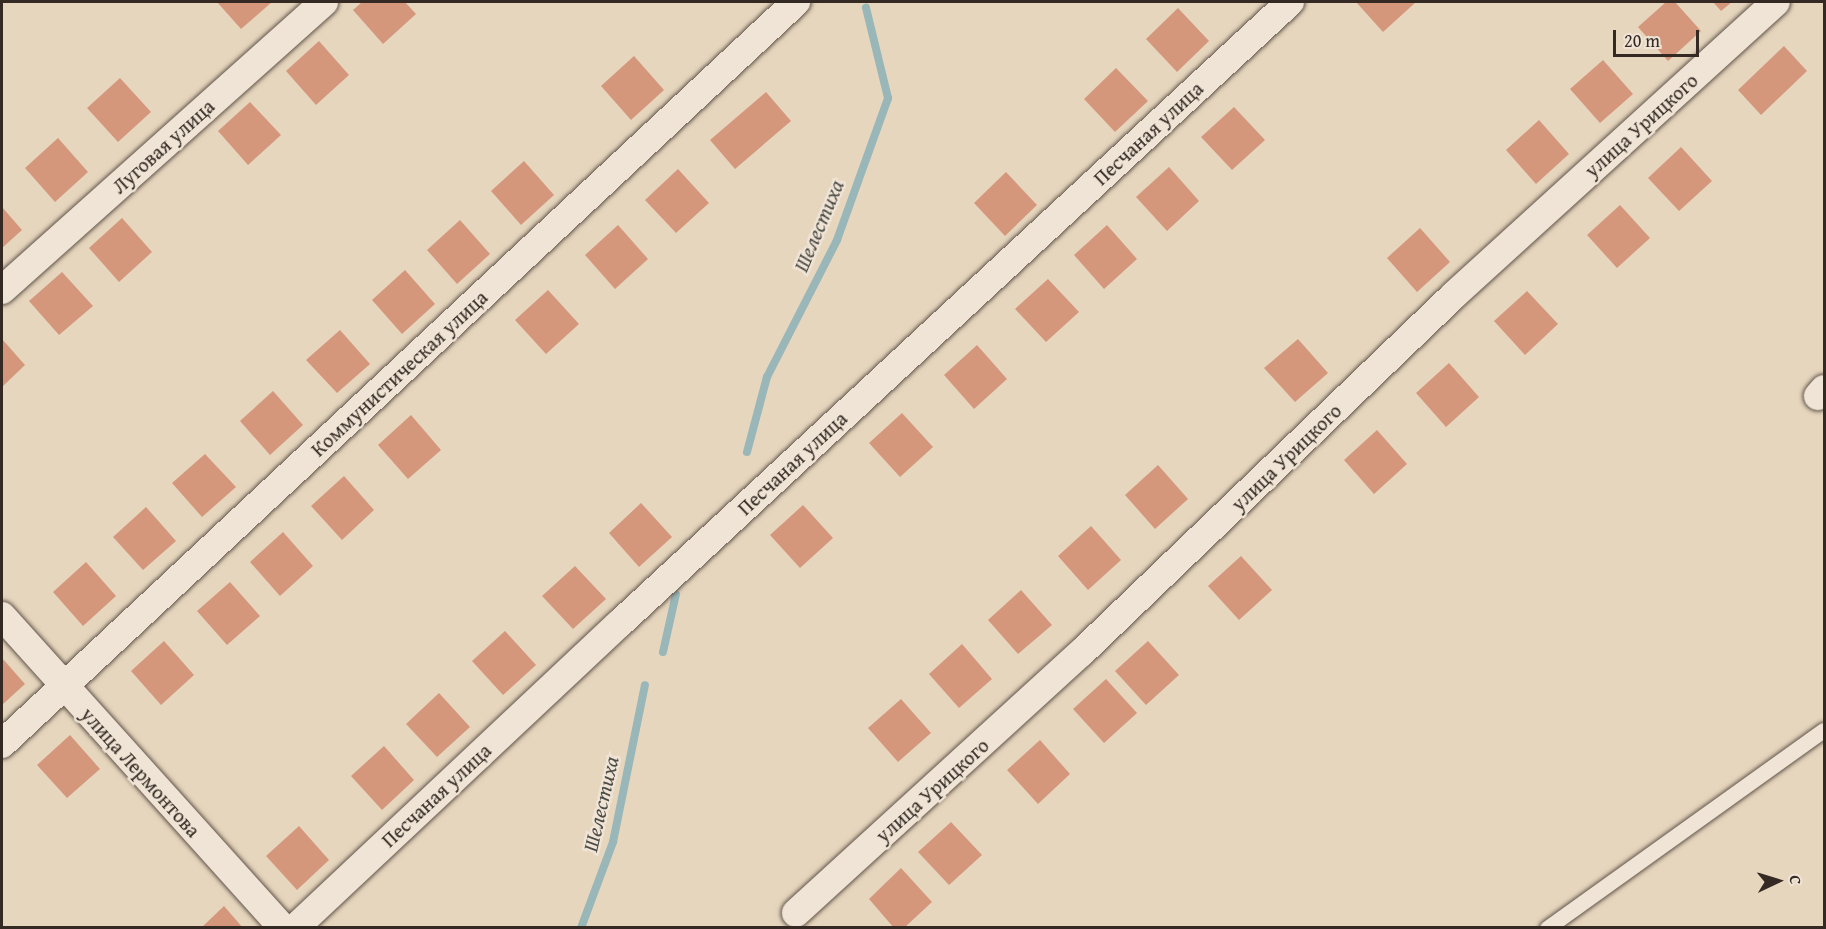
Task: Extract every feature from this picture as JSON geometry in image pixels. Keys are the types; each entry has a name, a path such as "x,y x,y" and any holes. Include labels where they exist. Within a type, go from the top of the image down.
{"street":[{"name":"Луговая улица","path":"2,290 324,2"},
{"name":"Коммунистическая улица","path":"2,744 796,2"},
{"name":"Песчаная улица","path":"295,927 636,607 1290,2"},
{"name":"улица Урицкого","path":"796,913 1082,653 1454,295 1776,2"},
{"name":"улица Лермонтова","path":"2,616 63,687 283,927"}],"lane":[{"path":"1547,927 1824,730"}],"building":[{"path":"217,2 272,2 241,29"},
{"path":"362,2 405,2 416,14 383,44 353,10"},
{"path":"1356,2 1416,2 1383,32"},
{"path":"1666,2 1675,2 1701,31 1668,61 1638,27"},
{"path":"1713,2 1732,2 1721,11"},
{"path":"1178,8 1209,41 1177,72 1146,39"},
{"path":"319,41 349,75 316,105 286,71"},
{"path":"1784,46 1807,71 1761,115 1738,90"},
{"path":"634,56 664,90 631,120 601,86"},
{"path":"1603,60 1633,94 1600,123 1570,89"},
{"path":"1116,68 1148,101 1115,132 1084,99"},
{"path":"120,78 151,112 118,142 87,108"},
{"path":"766,92 791,121 735,169 710,140"},
{"path":"250,102 281,135 248,165 218,131"},
{"path":"1234,107 1265,140 1232,170 1201,137"},
{"path":"1539,120 1569,154 1536,184 1506,150"},
{"path":"58,138 88,172 55,202 25,168"},
{"path":"1681,147 1712,181 1679,211 1648,178"},
{"path":"524,161 554,195 521,225 491,191"},
{"path":"1169,167 1199,201 1167,231 1136,197"},
{"path":"678,169 709,203 676,233 645,200"},
{"path":"1006,172 1037,205 1005,236 974,203"},
{"path":"1620,205 1650,238 1617,268 1587,235"},
{"path":"2,207 22,230 2,248"},
{"path":"122,218 152,252 119,282 89,248"},
{"path":"460,220 490,254 457,284 427,250"},
{"path":"618,225 648,259 615,289 585,255"},
{"path":"1107,225 1137,259 1104,289 1074,255"},
{"path":"1420,228 1450,262 1417,292 1387,258"},
{"path":"405,270 435,304 402,334 372,300"},
{"path":"62,272 93,306 59,335 29,301"},
{"path":"1048,279 1079,312 1046,342 1015,309"},
{"path":"548,290 579,324 546,354 515,320"},
{"path":"1527,291 1558,324 1525,355 1494,321"},
{"path":"340,330 370,364 337,393 306,360"},
{"path":"2,339 25,365 2,387"},
{"path":"1298,339 1328,373 1295,402 1264,368"},
{"path":"977,345 1007,379 974,409 944,375"},
{"path":"1449,363 1479,397 1446,427 1416,393"},
{"path":"273,391 303,425 270,455 240,421"},
{"path":"902,413 933,447 900,477 869,443"},
{"path":"411,415 441,450 408,479 378,445"},
{"path":"1377,430 1407,464 1374,494 1344,460"},
{"path":"205,454 236,487 202,517 172,483"},
{"path":"1158,465 1188,499 1155,529 1125,495"},
{"path":"344,476 374,510 342,540 311,506"},
{"path":"641,503 672,537 639,567 609,533"},
{"path":"803,505 833,538 800,568 770,535"},
{"path":"146,507 176,541 143,570 113,537"},
{"path":"1091,526 1121,560 1088,590 1058,556"},
{"path":"283,532 313,566 280,596 250,562"},
{"path":"1241,556 1272,590 1239,620 1208,586"},
{"path":"86,562 116,596 83,626 53,592"},
{"path":"575,566 606,599 573,629 542,596"},
{"path":"230,582 260,616 227,645 197,611"},
{"path":"1021,590 1052,625 1018,654 988,620"},
{"path":"505,631 536,665 503,695 472,661"},
{"path":"164,641 194,675 161,705 131,671"},
{"path":"1148,641 1179,675 1146,705 1115,671"},
{"path":"962,644 992,679 959,708 929,674"},
{"path":"2,658 25,684 2,705"},
{"path":"1106,679 1137,713 1104,743 1073,709"},
{"path":"439,693 470,727 437,757 406,724"},
{"path":"901,699 931,733 898,762 868,728"},
{"path":"70,735 100,769 67,798 37,765"},
{"path":"1040,740 1070,774 1038,804 1007,770"},
{"path":"384,746 414,780 382,810 351,776"},
{"path":"951,822 982,855 949,885 918,852"},
{"path":"299,826 329,860 297,890 266,856"},
{"path":"901,868 932,902 904,928 894,928 869,899"},
{"path":"224,906 243,928 201,928"}],"waterway":[{"name":"Шелестиха","path":"747,452 767,377 837,240 888,98 866,8"},
{"name":"Шелестиха","path":"663,652 676,594"},
{"name":"Шелестиха","path":"581,928 613,842 645,685"}]}
